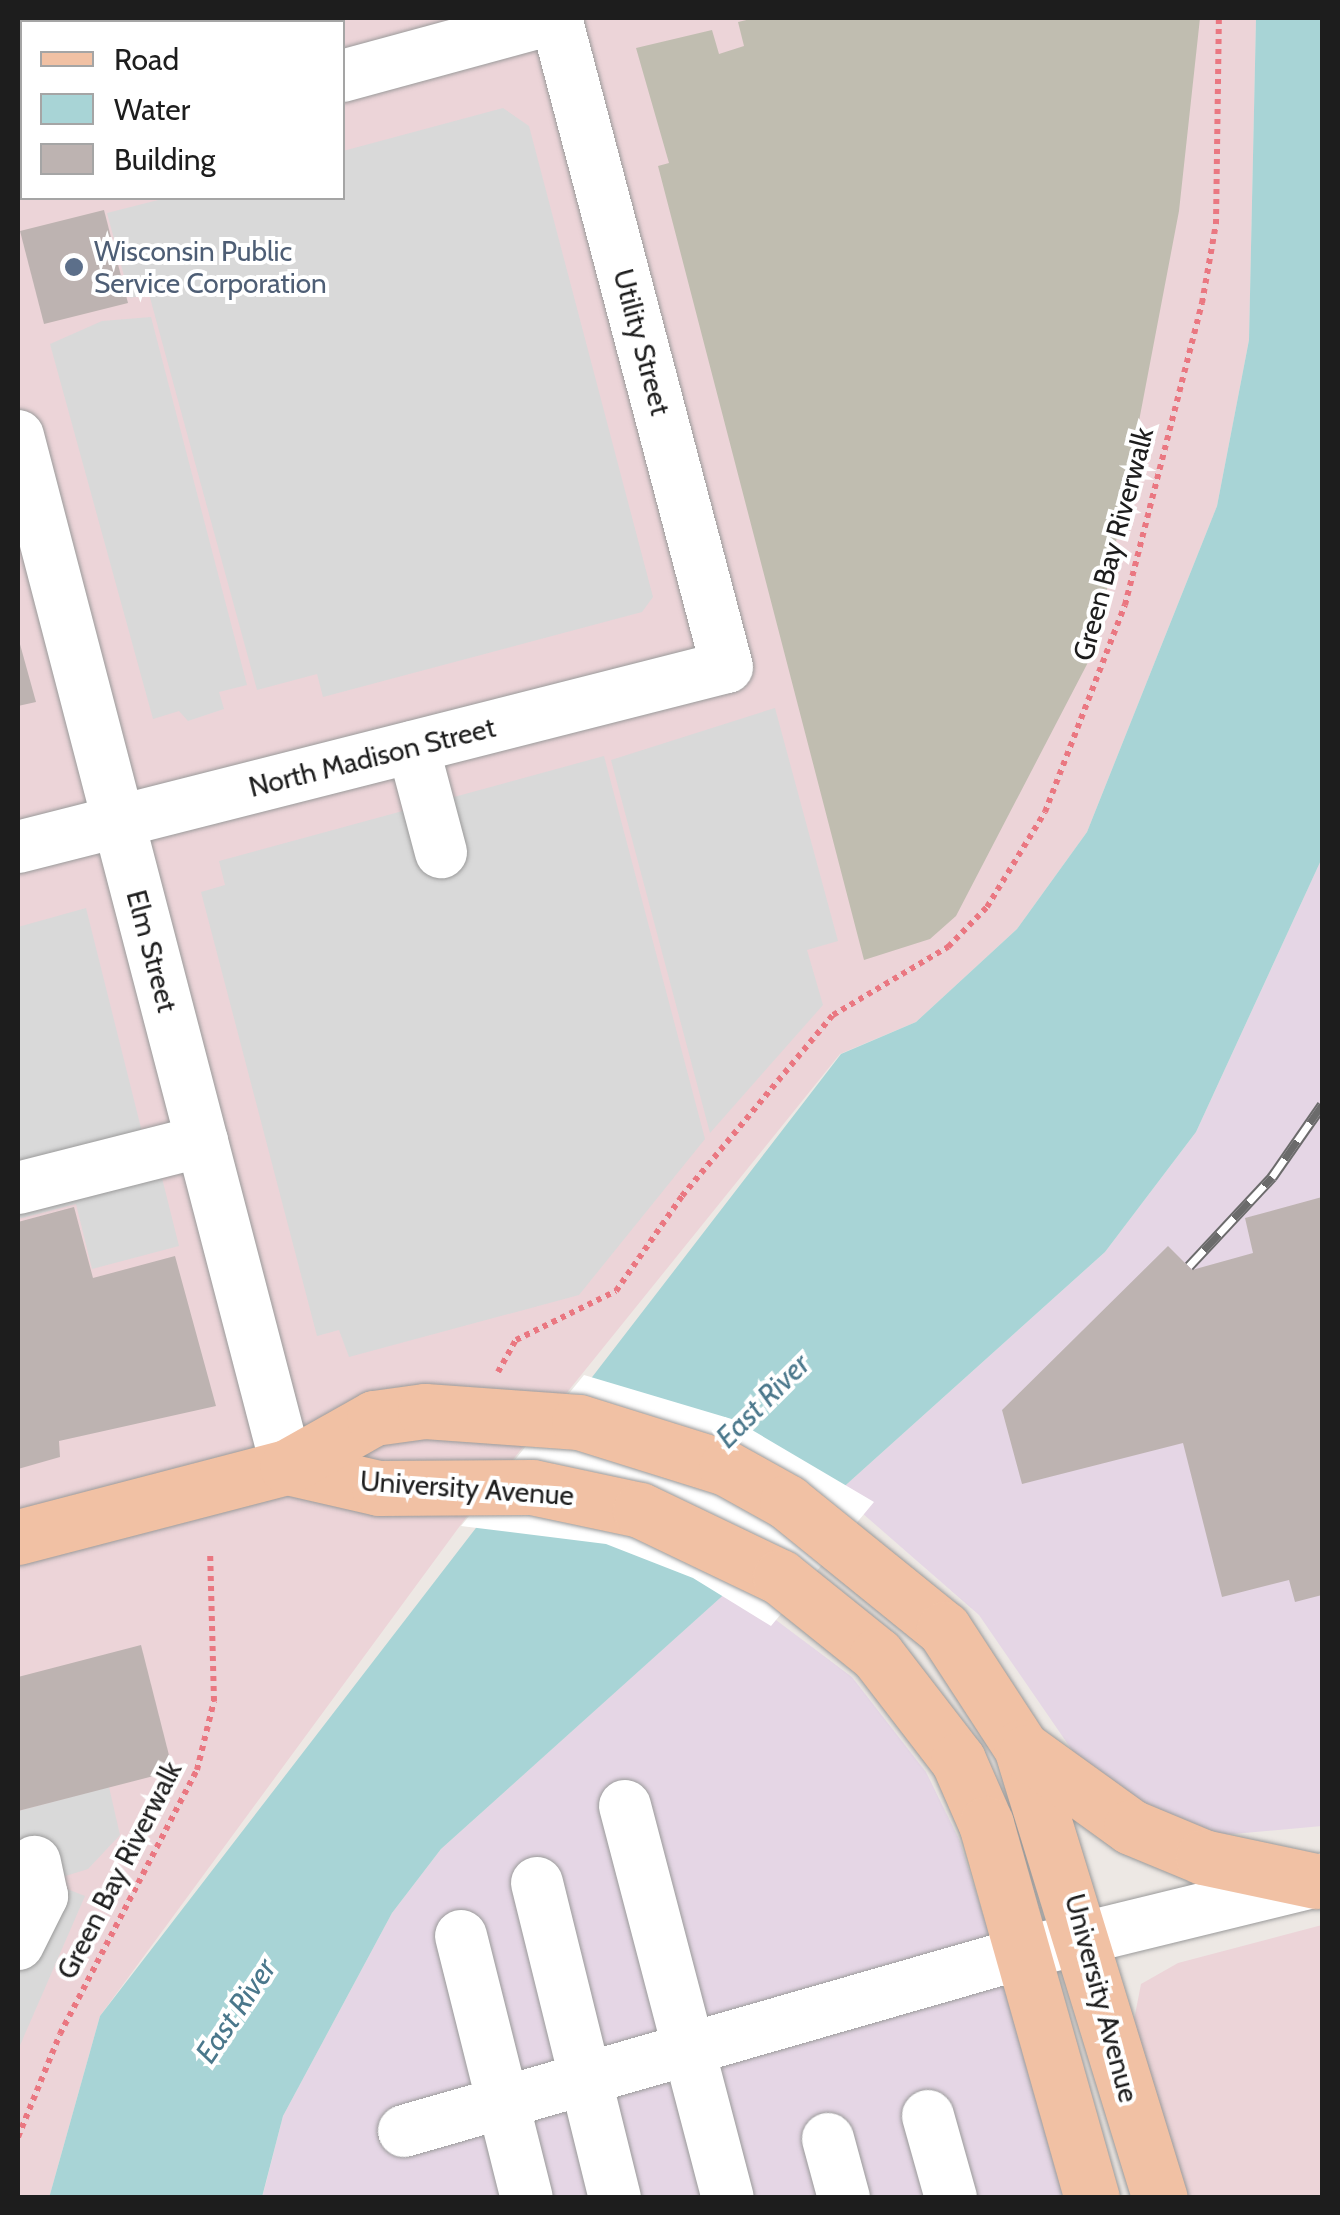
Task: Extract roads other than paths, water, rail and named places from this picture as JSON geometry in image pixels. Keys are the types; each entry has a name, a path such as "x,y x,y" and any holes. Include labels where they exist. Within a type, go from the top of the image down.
{"main road":[{"name":"University Avenue","path":"287,1466 374,1418 550,1417 726,1468 841,1541 944,1629 1022,1747 1087,1937 1160,2198"},
{"name":"University Avenue","path":"287,1466 379,1488 495,1484 640,1510 800,1591 878,1655 958,1760 1026,1952 1044,2053 1092,2198"},
{"path":"18,1536 287,1466"},
{"path":"1022,1747 1131,1828 1204,1857 1319,1880"}],"street":[{"path":"345,75 556,18"},
{"name":"Utility Street","path":"556,18 727,668"},
{"name":"Elm Street","path":"18,436 287,1466"},
{"name":"North Madison Street","path":"18,847 727,668"},
{"path":"413,747 441,852"},
{"path":"18,1188 202,1142"},
{"path":"625,1806 687,2054 728,2198"},
{"path":"18,1944 42,1896 41,1860"},
{"path":"404,2131 687,2054 1026,1952 1319,1880"},
{"path":"537,1884 615,2198"},
{"path":"461,1936 527,2198"},
{"path":"928,2116 951,2198"},
{"path":"828,2139 844,2198"}],"water":[{"name":"East River","path":"1256,18 1322,18 1322,858 1196,1132 1105,1252 441,1849 392,1913 283,2116 262,2197 49,2198 100,2016 841,1054 916,1022 1017,929 1087,832 1217,506 1249,340"}],"railway":[{"path":"1189,1266 1272,1177 1322,1105"}],"place":[{"name":"Wisconsin Public Service Corporation","path":"74,267"}]}
